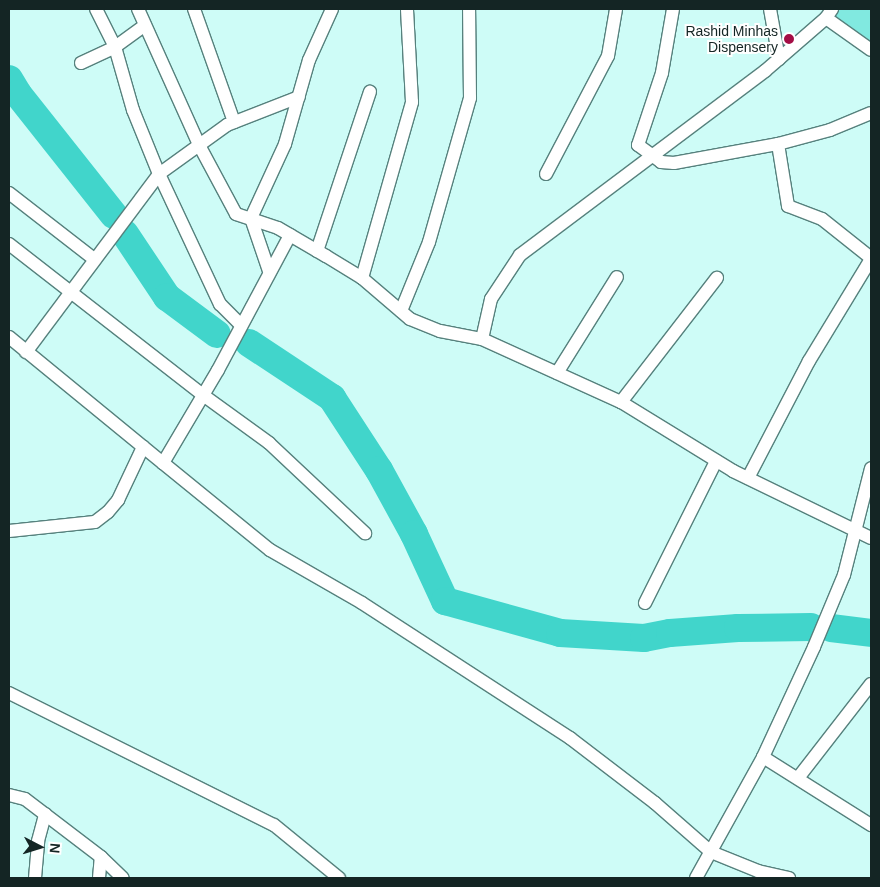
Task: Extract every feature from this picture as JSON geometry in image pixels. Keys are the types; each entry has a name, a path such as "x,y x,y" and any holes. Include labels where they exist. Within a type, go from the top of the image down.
{"street":[{"path":"96,9 115,47 133,110 159,174 220,304 241,325"},
{"path":"138,9 199,145 236,214 252,218 290,234 317,250 362,278 410,319 440,331 482,339 621,402 716,461 855,528 871,538"},
{"path":"194,9 234,122"},
{"path":"269,271 252,218 285,144 309,60 332,9"},
{"path":"362,278 412,102 407,9"},
{"path":"401,311 429,242 470,98 469,9"},
{"path":"546,174 608,56 616,9"},
{"path":"673,9 662,73 638,145 661,162 674,163 778,144 830,130 871,113"},
{"path":"770,9 779,59"},
{"path":"482,339 491,299 520,255 779,59 829,14 871,50"},
{"path":"81,63 115,47 145,25"},
{"path":"317,250 370,92"},
{"path":"26,352 159,174 234,122 299,97"},
{"path":"748,478 809,361 871,259 822,219 788,206 778,144"},
{"path":"9,193 94,260"},
{"path":"163,463 203,395 290,234"},
{"path":"9,244 203,395 269,443 365,533"},
{"path":"557,373 617,278"},
{"path":"621,402 717,278"},
{"path":"9,337 270,550 362,603 570,738 655,803 711,852 758,871 789,878"},
{"path":"9,530 96,522 118,500 143,447"},
{"path":"645,602 716,461"},
{"path":"696,878 763,756 814,646 844,575 871,468"},
{"path":"798,778 871,684"},
{"path":"9,693 274,825 339,878"},
{"path":"763,756 871,825"},
{"path":"9,795 25,799 101,857 123,878"},
{"path":"35,878 38,841 45,814"},
{"path":"99,878 101,857"}],"shaded area":[{"path":"832,9 871,9 871,47 827,16"}],"waterway":[{"path":"9,79 18,94 114,215"},
{"path":"125,234 167,297 217,334"},
{"path":"249,343 332,398 379,470 414,534 445,601 560,633 644,638 670,633 738,628 811,627"},
{"path":"831,628 871,633"}],"place":[{"name":"Rashid Minhas Dispensery","path":"789,39"}]}
